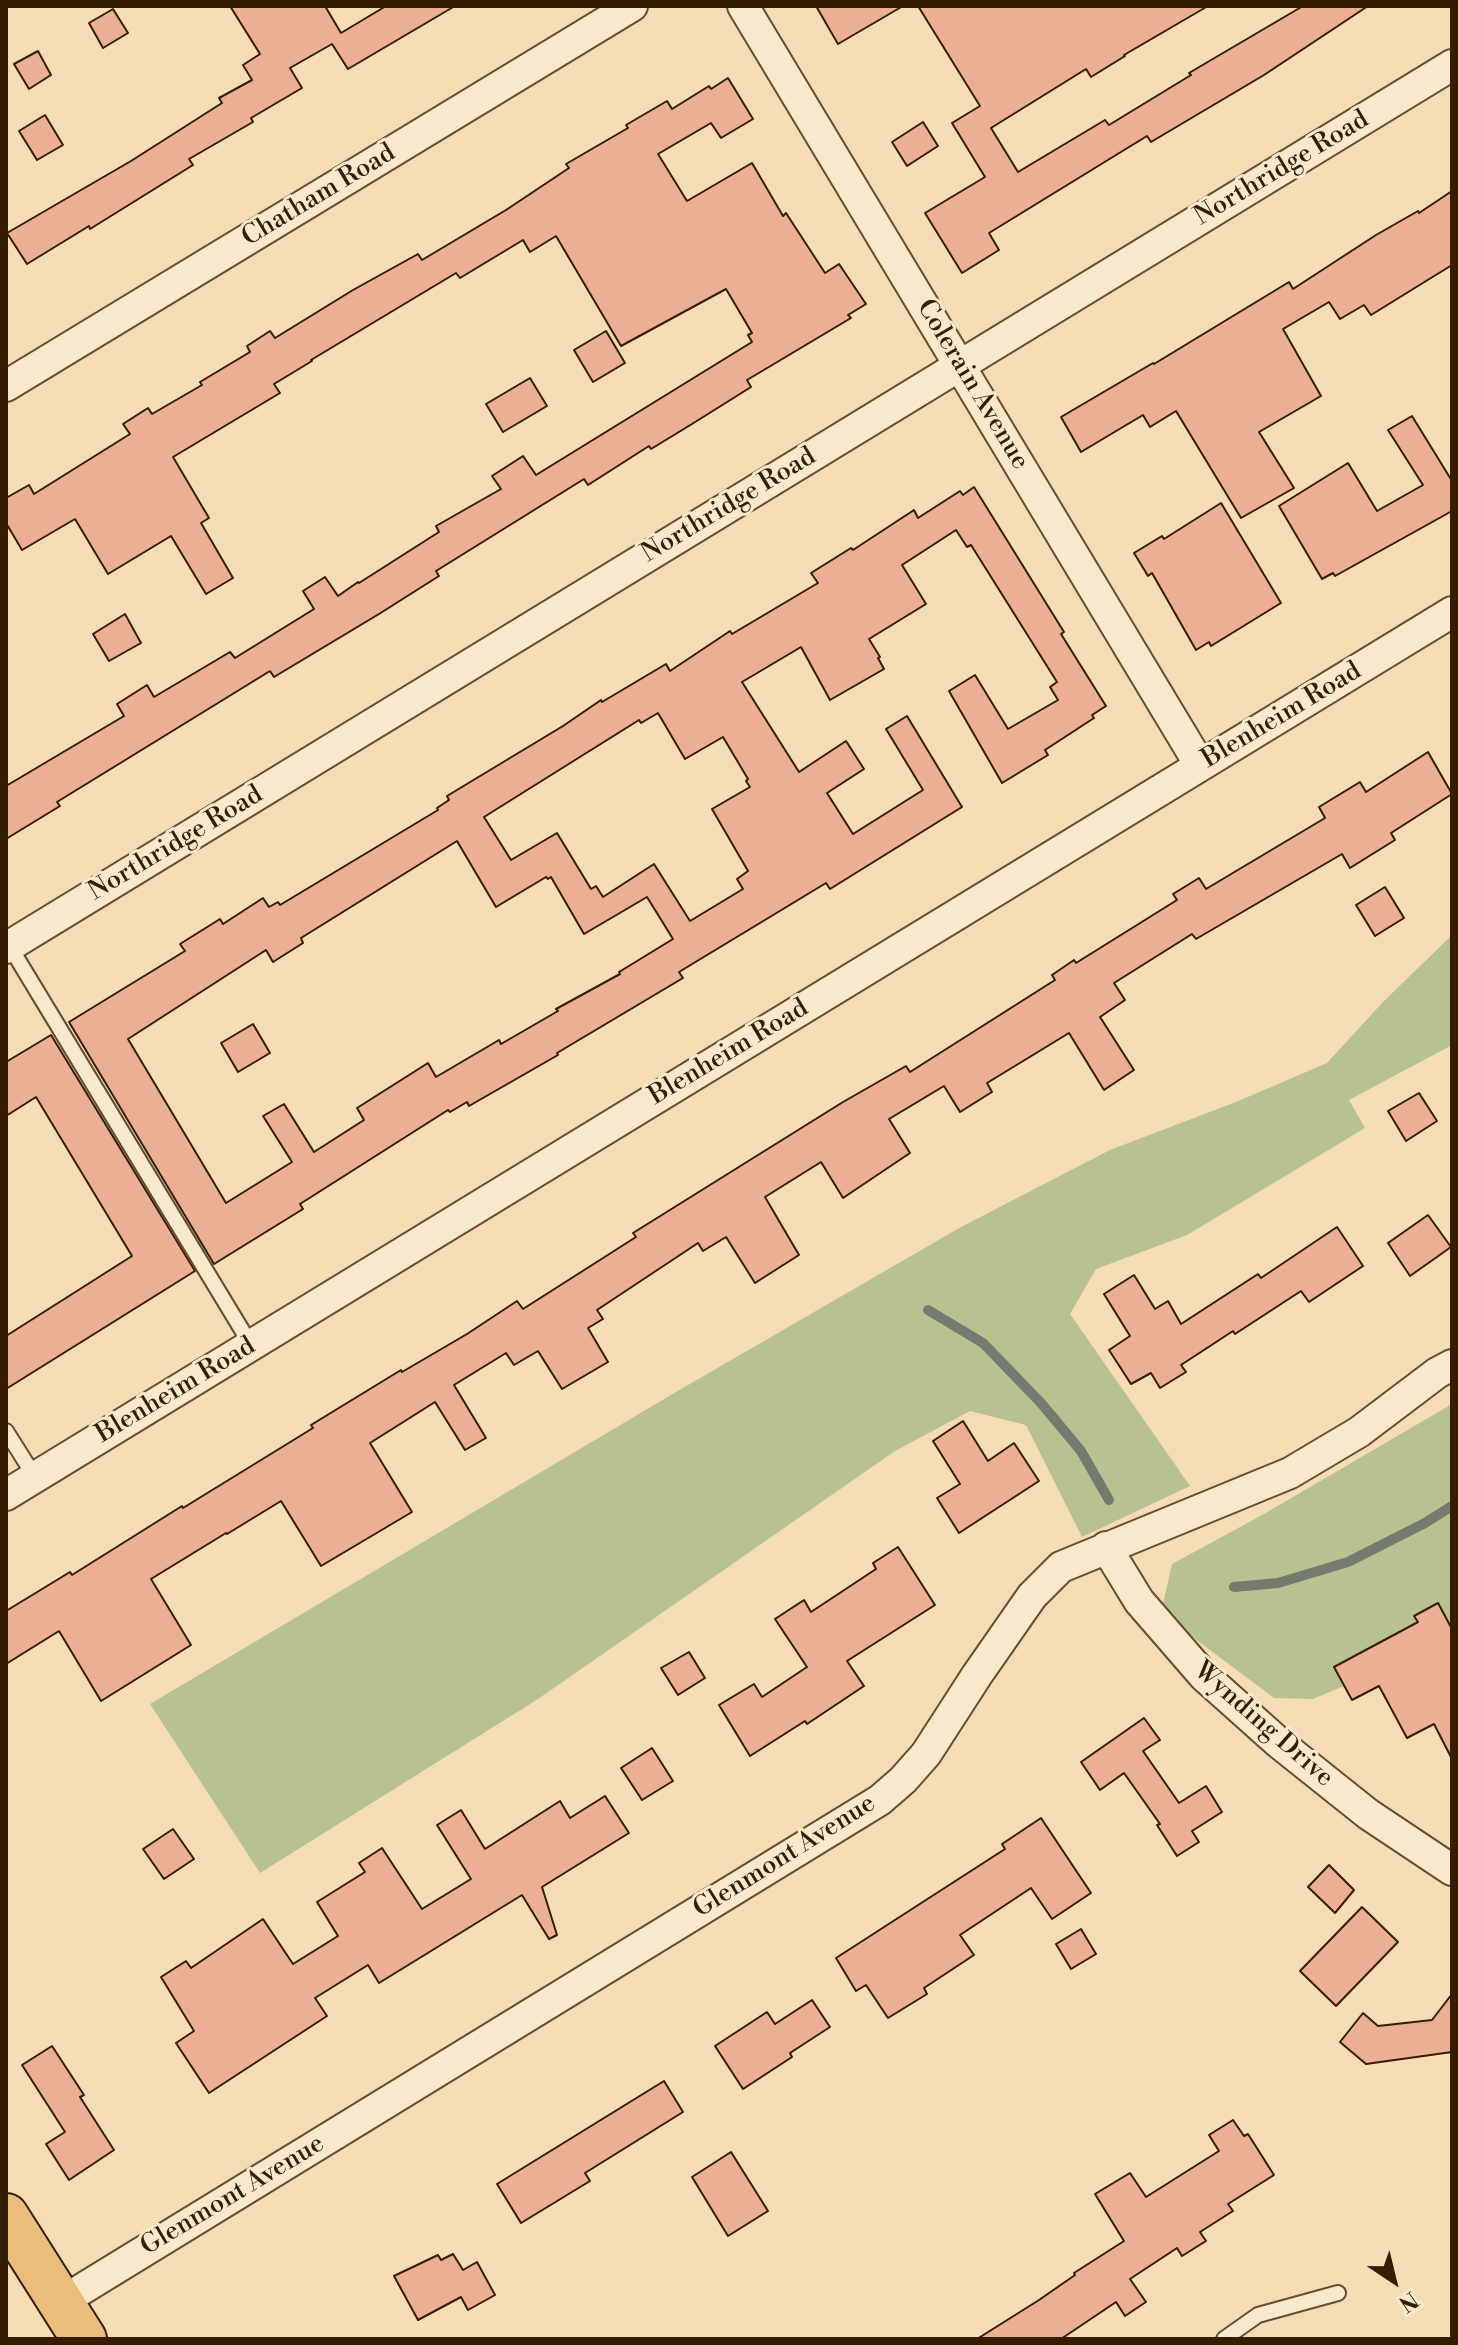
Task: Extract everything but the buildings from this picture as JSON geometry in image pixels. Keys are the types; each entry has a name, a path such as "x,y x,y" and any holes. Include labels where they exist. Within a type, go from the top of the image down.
{"main road":[{"path":"6,2216 84,2339"}],"street":[{"name":"Chatham Road","path":"6,386 632,6"},
{"name":"Colerain Avenue","path":"743,6 1200,765"},
{"name":"Northridge Road","path":"7,944 1452,65"},
{"name":"Blenheim Road","path":"6,1495 1452,612"},
{"name":"Glenmont Avenue","path":"61,2302 880,1800 926,1754 1032,1596 1061,1567 1290,1473 1359,1432 1452,1365"},
{"name":"Wynding Drive","path":"1106,1547 1139,1601 1204,1676 1279,1743 1368,1814 1452,1870"}],"lane":[{"path":"7,944 251,1345"},
{"path":"6,1431 35,1477"},
{"path":"1224,2339 1258,2315 1338,2293"}],"green space":[{"path":"1452,935 1452,1045 1349,1100 1365,1128 1187,1235 1096,1269 1070,1314 1190,1486 1082,1537 1026,1425 970,1411 895,1451 538,1699 260,1873 150,1704 961,1227 1110,1150 1327,1063 1383,1002"},
{"path":"1452,1404 1452,1641 1313,1699 1274,1698 1178,1626 1163,1604 1172,1564"}],"waterway":[{"path":"928,1310 983,1343 1041,1403 1081,1451 1109,1500"},
{"path":"1234,1587 1278,1583 1348,1562 1452,1506"}]}
